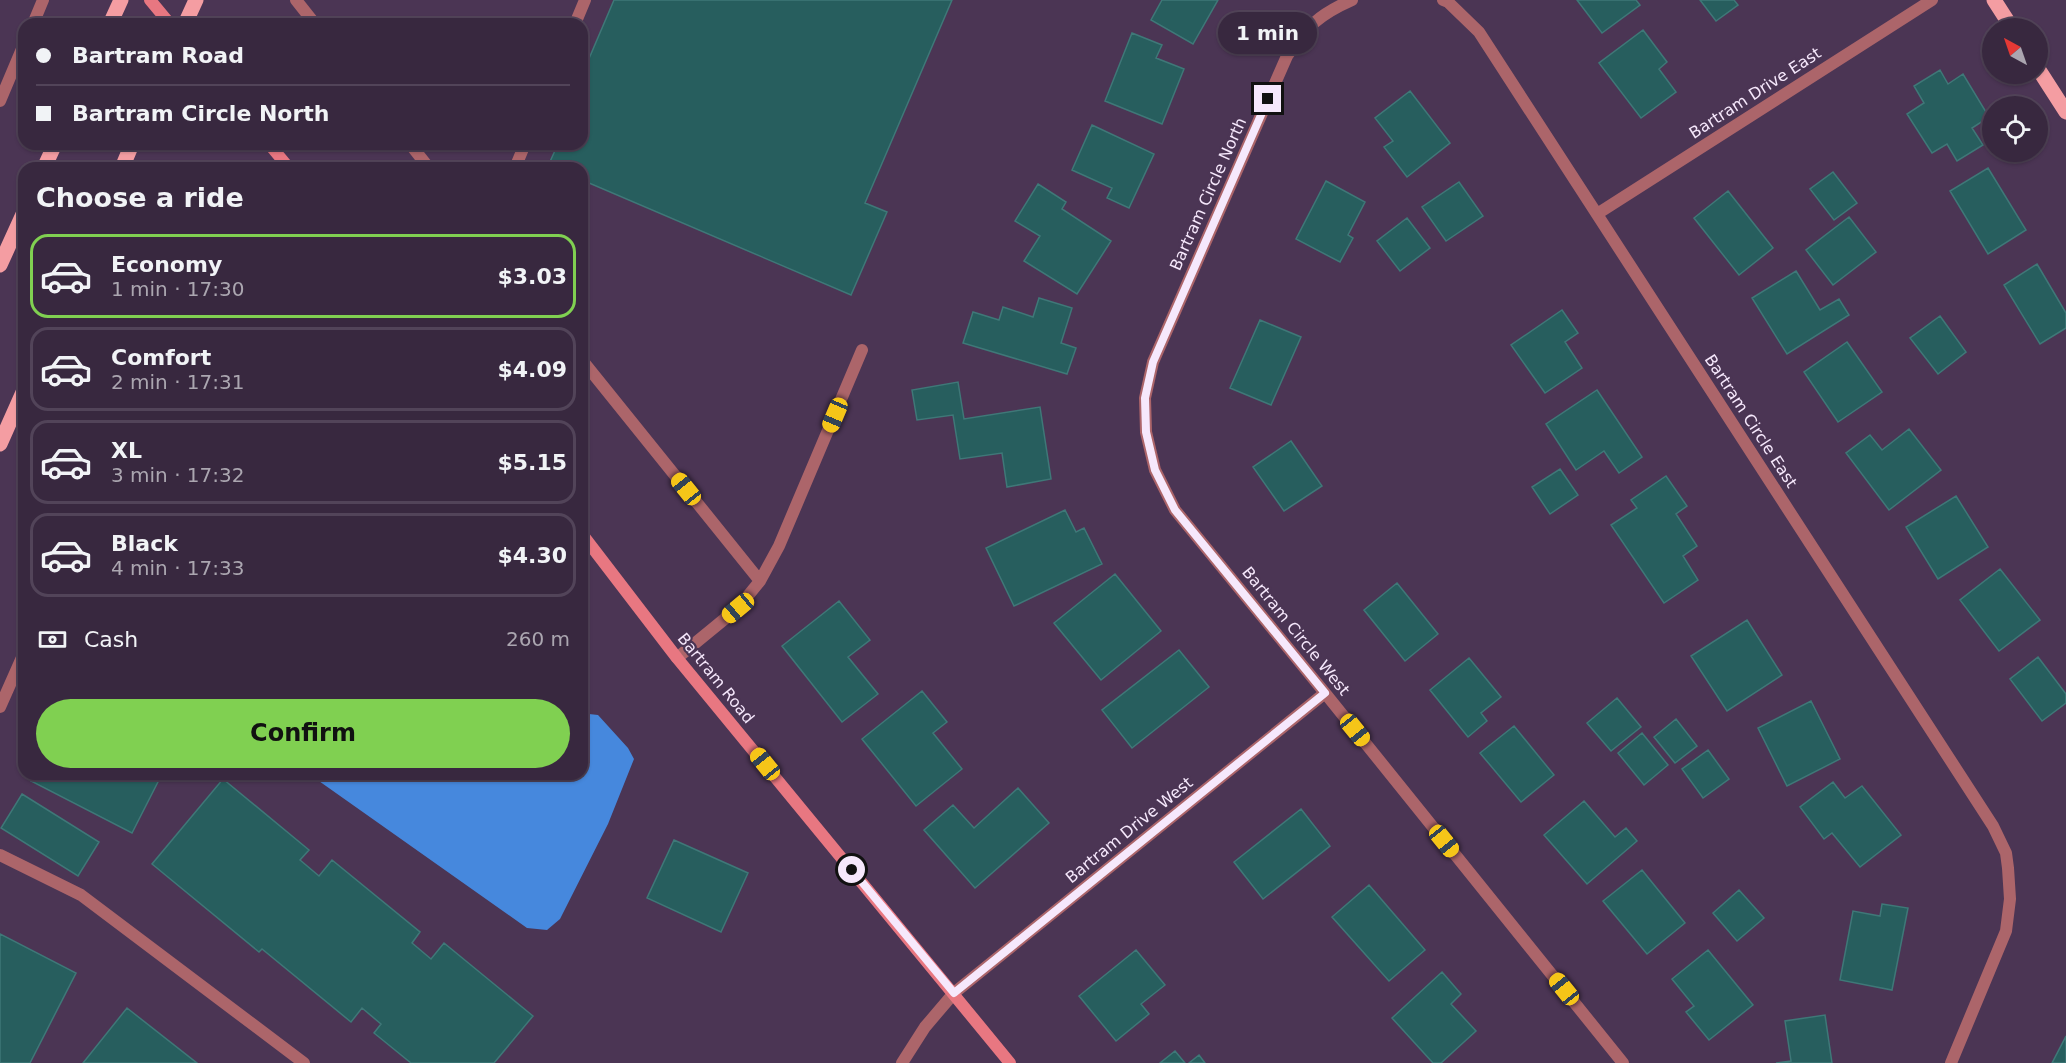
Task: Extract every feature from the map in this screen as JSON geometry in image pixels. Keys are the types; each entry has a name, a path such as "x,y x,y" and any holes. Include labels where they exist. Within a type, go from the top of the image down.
{"main road":[{"path":"113,18 121,0"},
{"path":"188,18 196,0"},
{"path":"1994,0 2006,18"},
{"path":"2048,84 2066,112"},
{"path":"1,258 18,224"},
{"path":"0,444 18,404"}],"street":[{"path":"36,18 43,0"},
{"path":"150,0 165,18"},
{"path":"296,0 310,18"},
{"path":"578,18 585,0"},
{"name":"Bartram Circle North","path":"1146,432 1145,398 1153,362 1287,56 1308,27 1333,8 1352,0"},
{"name":"Bartram Circle East","path":"1443,0 1448,2 1479,32 1993,826 2006,853 2010,899 2006,931 1951,1063"},
{"name":"Bartram Drive East","path":"1597,214 1932,0"},
{"path":"0,101 18,58"},
{"path":"274,150 283,162"},
{"path":"415,150 424,162"},
{"path":"677,658 738,608 760,581 779,546 862,351"},
{"path":"588,367 760,581"},
{"name":"Bartram Circle West","path":"1146,432 1155,470 1175,510 1623,1063"},
{"name":"Bartram Road","path":"588,542 677,658 1010,1063"},
{"path":"0,707 18,666"},
{"name":"Bartram Drive West","path":"902,1063 925,1027 954,993 1325,693"},
{"path":"0,855 81,896 304,1063"}],"water":[{"path":"588,715 598,715 628,748 634,759 608,824 560,919 547,930 527,928 317,780 588,780"}],"building":[{"path":"614,0 952,0 865,203 887,212 851,295 588,183 588,162 550,162 555,150 588,150 588,61"},
{"path":"1162,0 1218,0 1193,44 1151,20"},
{"path":"1577,0 1636,0 1640,5 1602,33"},
{"path":"1700,0 1734,0 1738,5 1716,21"},
{"path":"1643,30 1667,62 1659,69 1676,92 1641,118 1599,63"},
{"path":"1132,33 1162,45 1156,58 1184,69 1162,124 1105,101"},
{"path":"1940,70 1948,84 1963,74 1982,105 1982,122 1972,128 1982,146 1957,161 1947,144 1932,153 1907,114 1924,103 1914,86"},
{"path":"1410,91 1450,143 1407,177 1384,147 1393,141 1375,118"},
{"path":"1092,125 1154,154 1129,208 1107,198 1112,188 1072,170"},
{"path":"1988,168 2026,230 1988,254 1950,191"},
{"path":"1833,172 1857,203 1834,220 1810,189"},
{"path":"1326,181 1365,202 1348,235 1353,238 1340,262 1296,239"},
{"path":"1459,182 1483,216 1446,241 1422,207"},
{"path":"1038,184 1066,202 1062,209 1111,241 1077,294 1024,261 1040,236 1015,221"},
{"path":"1728,191 1773,248 1739,275 1694,218"},
{"path":"1849,217 1876,252 1833,285 1806,250"},
{"path":"1407,218 1430,248 1400,271 1377,241"},
{"path":"2037,264 2066,313 2066,328 2040,344 2004,285"},
{"path":"1796,271 1820,310 1839,299 1849,315 1787,354 1752,298"},
{"path":"1039,298 1072,308 1061,343 1076,348 1067,374 963,343 973,312 999,320 1003,307 1033,317"},
{"path":"1562,310 1578,333 1565,342 1582,368 1545,393 1511,345"},
{"path":"1940,316 1966,352 1938,374 1910,338"},
{"path":"1260,320 1301,337 1271,405 1230,388"},
{"path":"1847,342 1882,392 1838,422 1804,372"},
{"path":"958,382 964,419 1040,407 1051,479 1007,487 1002,453 960,459 953,415 917,420 912,390"},
{"path":"1597,390 1642,457 1619,473 1604,451 1576,470 1546,424"},
{"path":"1909,429 1941,470 1889,510 1846,453 1870,435 1882,450"},
{"path":"1291,441 1322,486 1284,511 1253,467"},
{"path":"1560,469 1578,495 1550,514 1532,487"},
{"path":"1666,476 1687,506 1676,514 1697,546 1683,556 1698,580 1664,603 1611,525 1637,508 1631,500"},
{"path":"1956,496 1988,547 1938,579 1906,527"},
{"path":"1065,510 1076,532 1084,528 1102,564 1014,606 986,548"},
{"path":"2000,569 2040,620 1999,651 1960,600"},
{"path":"1115,574 1161,631 1101,680 1054,623"},
{"path":"1397,583 1438,634 1405,661 1364,610"},
{"path":"839,601 870,640 848,657 878,694 842,722 782,646"},
{"path":"1747,620 1782,675 1727,711 1691,656"},
{"path":"1179,650 1209,687 1132,748 1102,710"},
{"path":"2038,657 2066,694 2066,703 2042,721 2010,679"},
{"path":"1469,658 1501,697 1481,713 1487,721 1468,737 1430,690"},
{"path":"922,691 947,722 933,733 962,769 916,806 862,739"},
{"path":"1617,698 1641,727 1611,751 1587,723"},
{"path":"1811,701 1840,759 1787,786 1758,728"},
{"path":"1676,719 1697,746 1675,763 1654,737"},
{"path":"1514,726 1554,775 1521,802 1480,753"},
{"path":"1642,733 1668,765 1644,785 1618,753"},
{"path":"1708,750 1729,779 1703,798 1682,769"},
{"path":"32,780 159,780 132,833"},
{"path":"224,780 309,850 300,860 319,876 332,860 420,932 412,943 431,959 444,943 533,1016 494,1063 411,1063 374,1033 381,1024 362,1008 351,1022 262,949 259,952 152,864"},
{"path":"1833,782 1845,798 1862,786 1901,835 1860,867 1832,833 1824,839 1800,807"},
{"path":"1018,788 1049,823 975,888 924,830 953,805 974,828"},
{"path":"22,794 99,842 78,876 1,828"},
{"path":"1584,801 1615,837 1626,828 1637,841 1587,884 1544,835"},
{"path":"1301,809 1330,846 1263,899 1234,862"},
{"path":"674,840 748,873 721,932 647,898"},
{"path":"1642,870 1685,923 1647,954 1603,901"},
{"path":"1369,885 1425,950 1389,981 1332,917"},
{"path":"1739,890 1764,918 1737,941 1713,913"},
{"path":"1882,904 1908,908 1892,990 1840,980 1853,911 1880,916"},
{"path":"0,934 76,973 30,1063 0,1063"},
{"path":"1136,950 1165,985 1141,1004 1149,1014 1116,1041 1079,996"},
{"path":"1708,950 1753,1005 1709,1040 1686,1012 1694,1006 1672,979"},
{"path":"1442,972 1461,994 1451,1004 1476,1031 1441,1063 1433,1063 1392,1018"},
{"path":"127,1008 197,1063 83,1063"},
{"path":"1825,1015 1832,1063 1776,1063 1791,1061 1785,1021"},
{"path":"2066,1036 2066,1063 2052,1063"},
{"path":"1175,1051 1185,1063 1160,1063"},
{"path":"1199,1055 1205,1063 1189,1063"}],"route":[{"path":"852,870 954,993 1325,693 1175,510 1155,470 1146,432 1145,398 1153,362 1268,99"}]}
